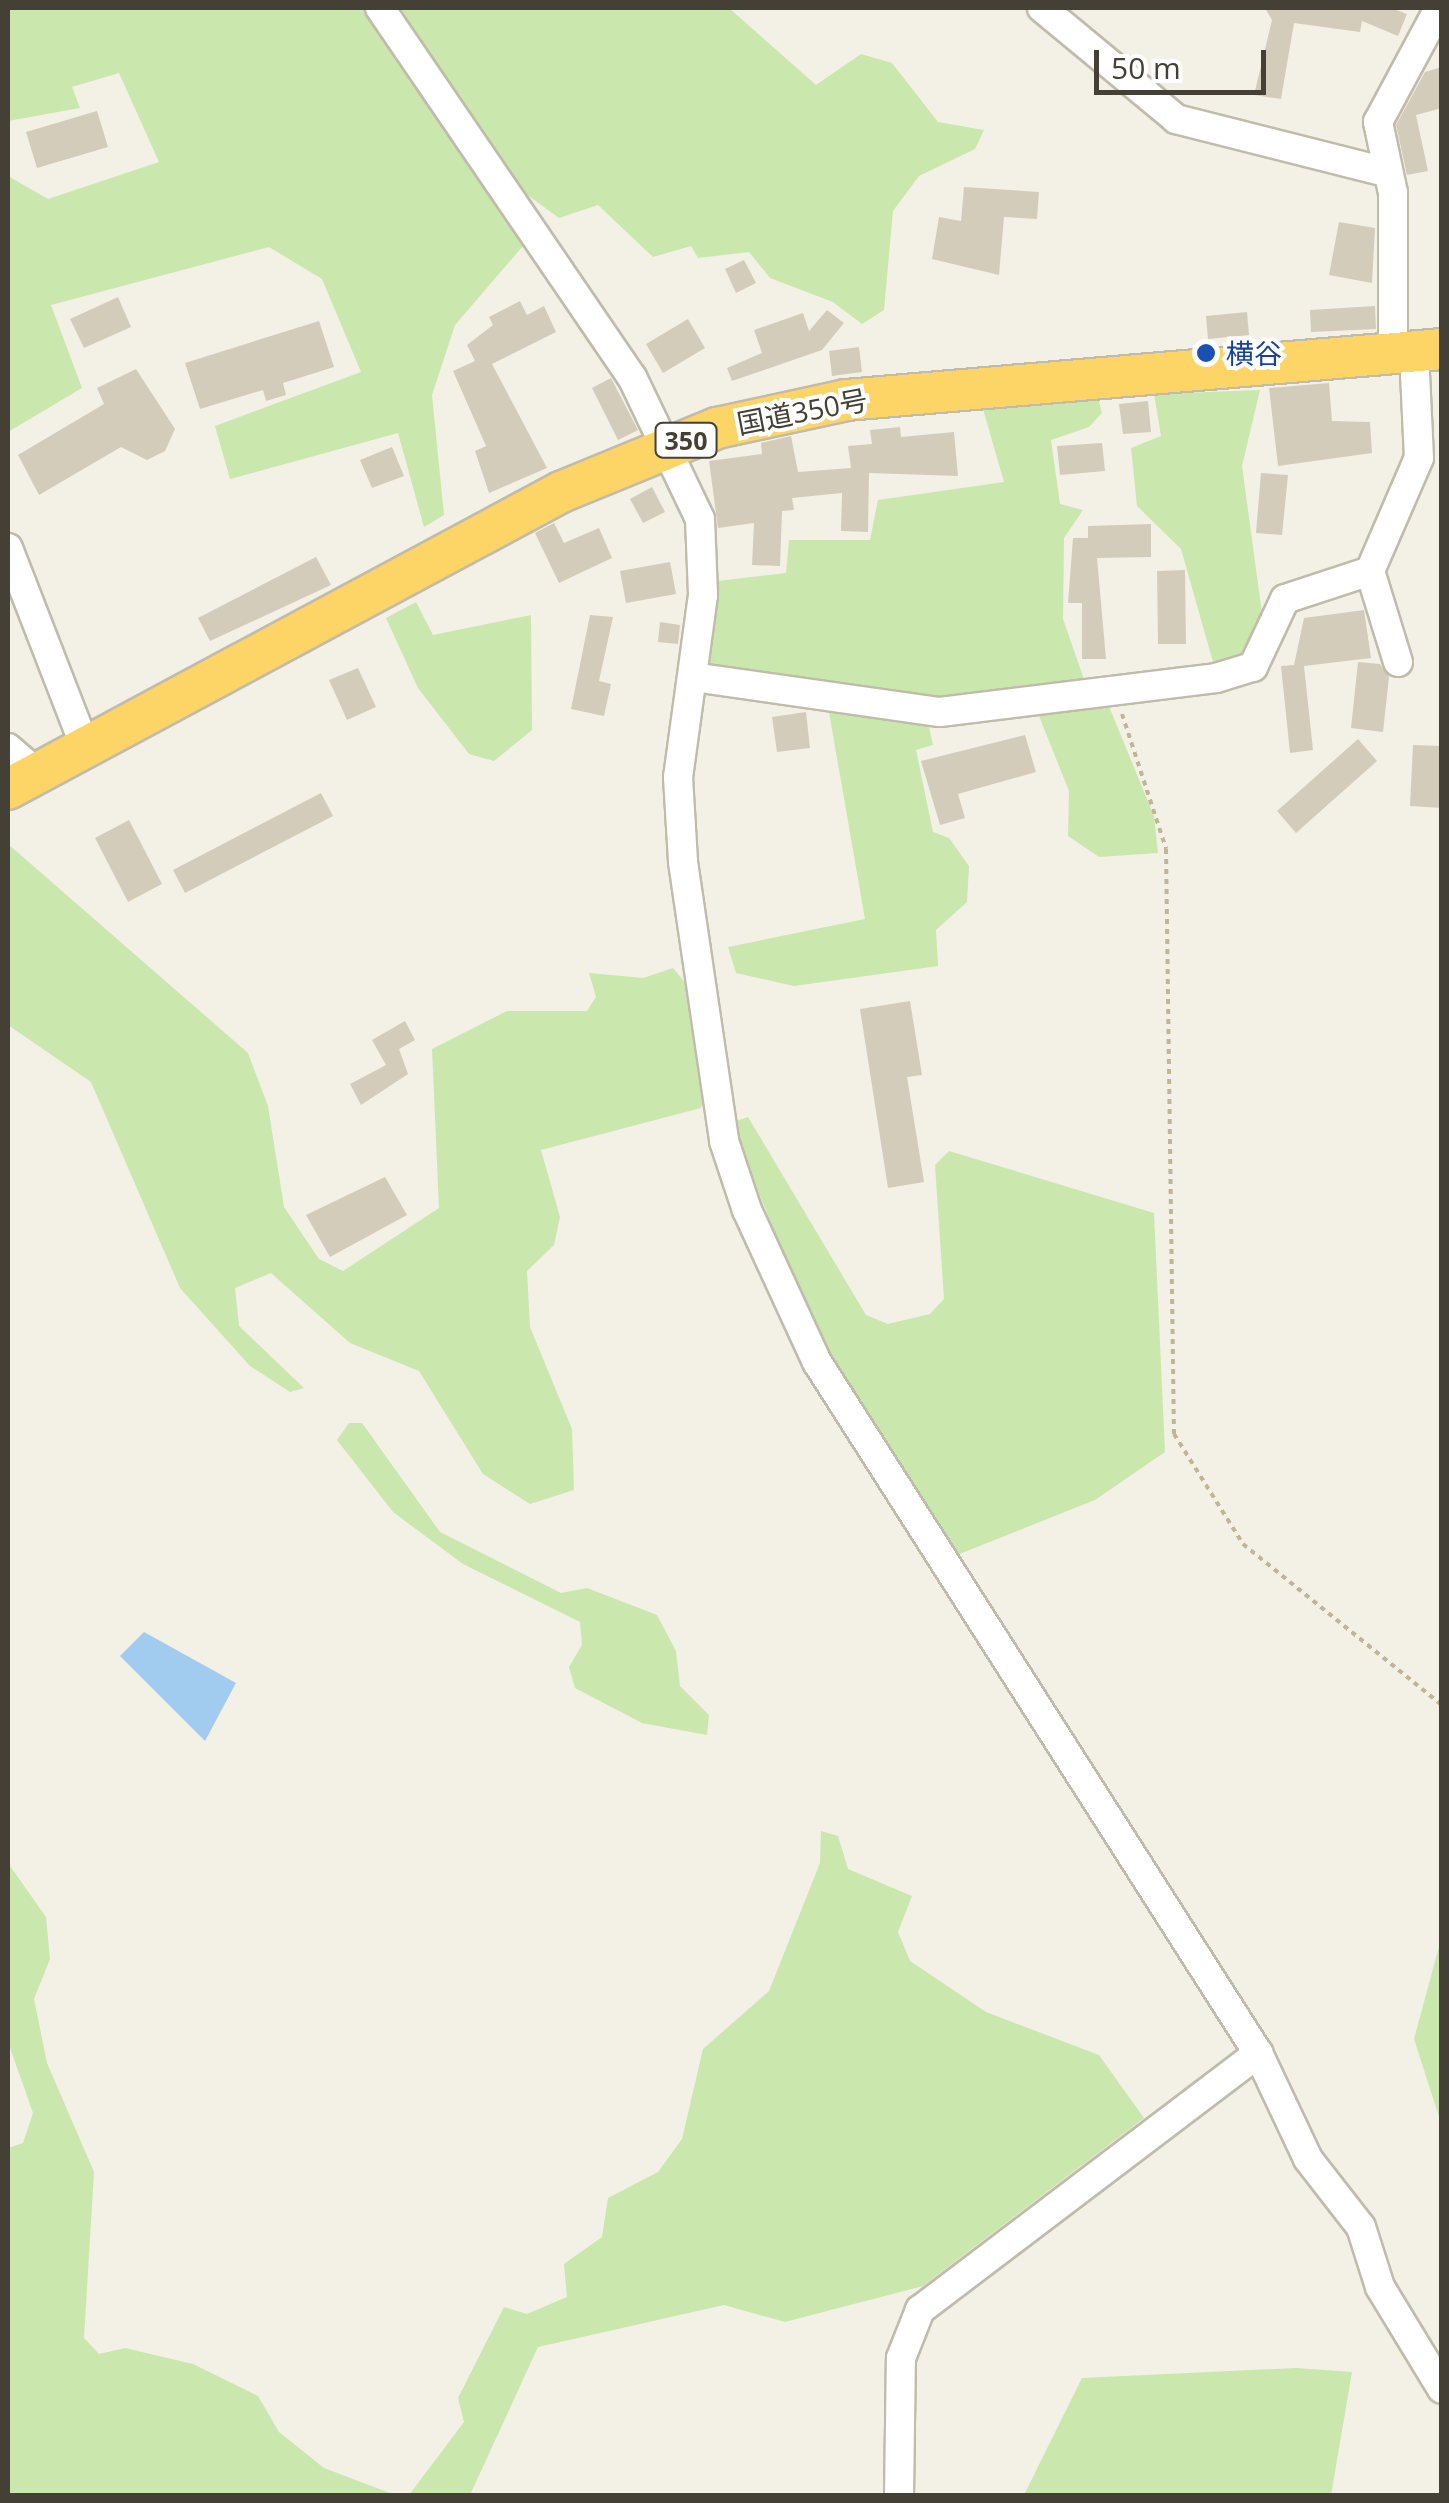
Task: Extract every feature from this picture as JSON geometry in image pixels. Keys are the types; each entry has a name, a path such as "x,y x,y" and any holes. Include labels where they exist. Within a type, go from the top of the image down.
{"highway":[{"name":"国道350号","path":"17,770 85,747 560,492 671,446 846,400 1416,351"}],"street":[{"path":"380,8 556,256 671,446 700,519 693,677 678,778 683,862 724,1140 747,1210 817,1362 1258,2053 1308,2159 1361,2227 1380,2287 1442,2389"},
{"path":"1042,8 1176,118 1382,170"},
{"path":"1398,662 1370,571 1419,458 1416,351 1393,194 1382,170 1378,122 1387,92 1439,8"},
{"path":"8,548 85,747"},
{"path":"693,677 940,712 1124,689 1253,668 1286,599 1370,571"},
{"path":"899,2496 901,2358 920,2310 1258,2053"}],"path":[{"path":"1124,689 1122,718 1166,849 1174,1434 1243,1544 1442,1705"}],"green space":[{"path":"8,8 365,8 523,246 455,325 432,395 444,515 424,527 398,433 230,479 215,426 361,372 322,279 269,247 51,305 82,388 8,432 8,176 48,199 159,162 119,73 72,87 80,108 8,121"},
{"path":"398,8 729,8 816,85 861,54 892,63 938,122 984,130 975,149 919,176 893,211 884,310 862,324 833,302 770,278 749,252 698,258 691,246 653,257 598,205 559,218 522,191"},
{"path":"1260,390 1242,466 1264,628 1251,651 1213,662 1181,549 1137,506 1131,448 1161,436 1154,394"},
{"path":"1098,398 1102,413 1089,427 1051,440 1060,504 1083,510 1064,538 1063,619 1085,682 934,702 705,667 718,581 786,573 789,540 870,540 878,500 1004,482 983,409"},
{"path":"416,602 433,635 531,615 532,730 494,761 469,754 418,688 386,618"},
{"path":"1108,704 1154,816 1158,853 1099,857 1068,836 1069,791 1039,716"},
{"path":"829,712 927,718 933,745 916,750 933,832 949,838 969,866 967,902 936,930 938,966 794,986 736,973 728,947 865,919"},
{"path":"8,844 248,1053 268,1106 284,1207 319,1259 343,1271 439,1208 432,1049 507,1011 587,1011 596,997 589,973 643,978 673,968 688,986 707,1088 701,1108 541,1150 560,1217 554,1245 527,1271 530,1327 572,1429 574,1490 530,1504 483,1474 419,1371 350,1343 271,1273 235,1288 239,1326 304,1388 290,1392 250,1366 180,1288 91,1082 8,1025"},
{"path":"748,1117 866,1315 888,1324 930,1314 944,1299 935,1165 949,1151 1154,1213 1165,1452 1095,1500 957,1555 816,1329 738,1144 736,1121"},
{"path":"349,1423 362,1423 440,1532 561,1593 587,1588 657,1615 676,1651 680,1686 709,1715 707,1735 642,1723 575,1688 569,1667 582,1645 580,1622 463,1564 393,1512 337,1440"},
{"path":"821,1831 838,1836 848,1869 912,1896 898,1932 910,1961 986,2012 1099,2055 1144,2118 923,2286 785,2322 724,2305 538,2347 470,2495 409,2495 464,2422 458,2398 504,2307 527,2314 567,2297 564,2264 602,2237 608,2198 658,2172 682,2139 703,2049 769,1991 820,1863"},
{"path":"8,1863 46,1917 50,1959 34,1999 47,2063 94,2172 84,2338 99,2354 125,2348 193,2364 258,2396 279,2432 324,2468 395,2495 8,2495 8,2148 23,2143 33,2113 8,2042"},
{"path":"1441,1939 1442,2123 1414,2039"},
{"path":"1296,2368 1352,2372 1331,2495 1024,2495 1082,2378"}],"water":[{"path":"144,1632 236,1683 205,1741 120,1656"}],"building":[{"path":"1265,8 1391,8 1407,14 1398,36 1362,21 1360,32 1294,23 1281,99 1254,95 1272,20"},
{"path":"1442,67 1442,108 1416,115 1428,171 1407,175 1396,125 1425,72"},
{"path":"97,111 108,147 37,168 26,132"},
{"path":"964,187 1039,192 1037,219 1004,217 999,275 932,259 939,217 961,221"},
{"path":"1339,222 1375,228 1372,283 1329,275"},
{"path":"744,260 756,283 736,293 725,269"},
{"path":"118,297 131,327 84,348 70,319"},
{"path":"520,301 527,315 544,306 556,332 492,364 547,468 489,493 475,451 486,446 453,371 475,361 467,345 493,325 489,317"},
{"path":"1375,306 1376,329 1311,332 1310,310"},
{"path":"827,310 844,323 822,350 732,381 727,368 762,353 754,330 803,313 809,331"},
{"path":"1247,312 1249,335 1208,339 1206,316"},
{"path":"688,319 705,348 663,373 646,344"},
{"path":"319,321 334,367 283,383 286,395 266,401 263,390 200,409 185,363"},
{"path":"859,347 862,372 832,376 829,351"},
{"path":"136,369 175,429 165,451 147,460 121,447 39,495 18,455 104,404 97,388"},
{"path":"611,378 638,430 618,440 592,388"},
{"path":"1329,383 1332,421 1370,422 1372,453 1278,466 1269,388"},
{"path":"1148,401 1151,432 1123,434 1119,404"},
{"path":"900,427 901,437 954,432 958,476 869,473 868,532 841,531 842,493 792,498 794,510 782,511 780,566 752,565 754,523 718,528 709,461 762,454 761,443 791,436 798,472 851,468 848,446 872,444 870,430"},
{"path":"1102,443 1105,471 1060,475 1057,446"},
{"path":"392,447 404,476 372,488 360,460"},
{"path":"1261,473 1288,475 1282,535 1256,533"},
{"path":"652,487 665,512 643,523 630,499"},
{"path":"554,523 564,543 599,528 612,558 559,583 535,533"},
{"path":"1151,524 1151,557 1097,558 1106,659 1082,659 1082,603 1068,603 1073,538 1088,538 1088,526"},
{"path":"316,557 331,585 210,641 198,618"},
{"path":"670,562 676,594 626,603 620,571"},
{"path":"1185,570 1186,644 1158,644 1157,571"},
{"path":"1364,610 1371,658 1304,666 1313,750 1290,753 1281,666 1294,665 1304,618"},
{"path":"590,615 613,617 599,681 611,684 604,716 571,709"},
{"path":"660,622 680,625 678,644 658,642"},
{"path":"1358,662 1380,664 1389,677 1383,732 1351,728"},
{"path":"358,668 376,707 347,720 329,680"},
{"path":"806,712 810,748 777,752 772,717"},
{"path":"1025,735 1036,772 958,794 965,818 940,825 921,761"},
{"path":"1358,739 1377,761 1296,833 1277,811"},
{"path":"1413,745 1442,746 1442,808 1410,806"},
{"path":"321,793 333,816 185,893 173,870"},
{"path":"129,820 162,884 128,902 95,838"},
{"path":"910,1001 922,1075 907,1077 924,1182 888,1188 860,1009"},
{"path":"405,1021 415,1040 399,1049 408,1074 361,1105 350,1084 386,1065 372,1040"},
{"path":"385,1177 407,1215 330,1257 306,1215"}],"place":[{"name":"横谷","path":"1206,353"}]}
